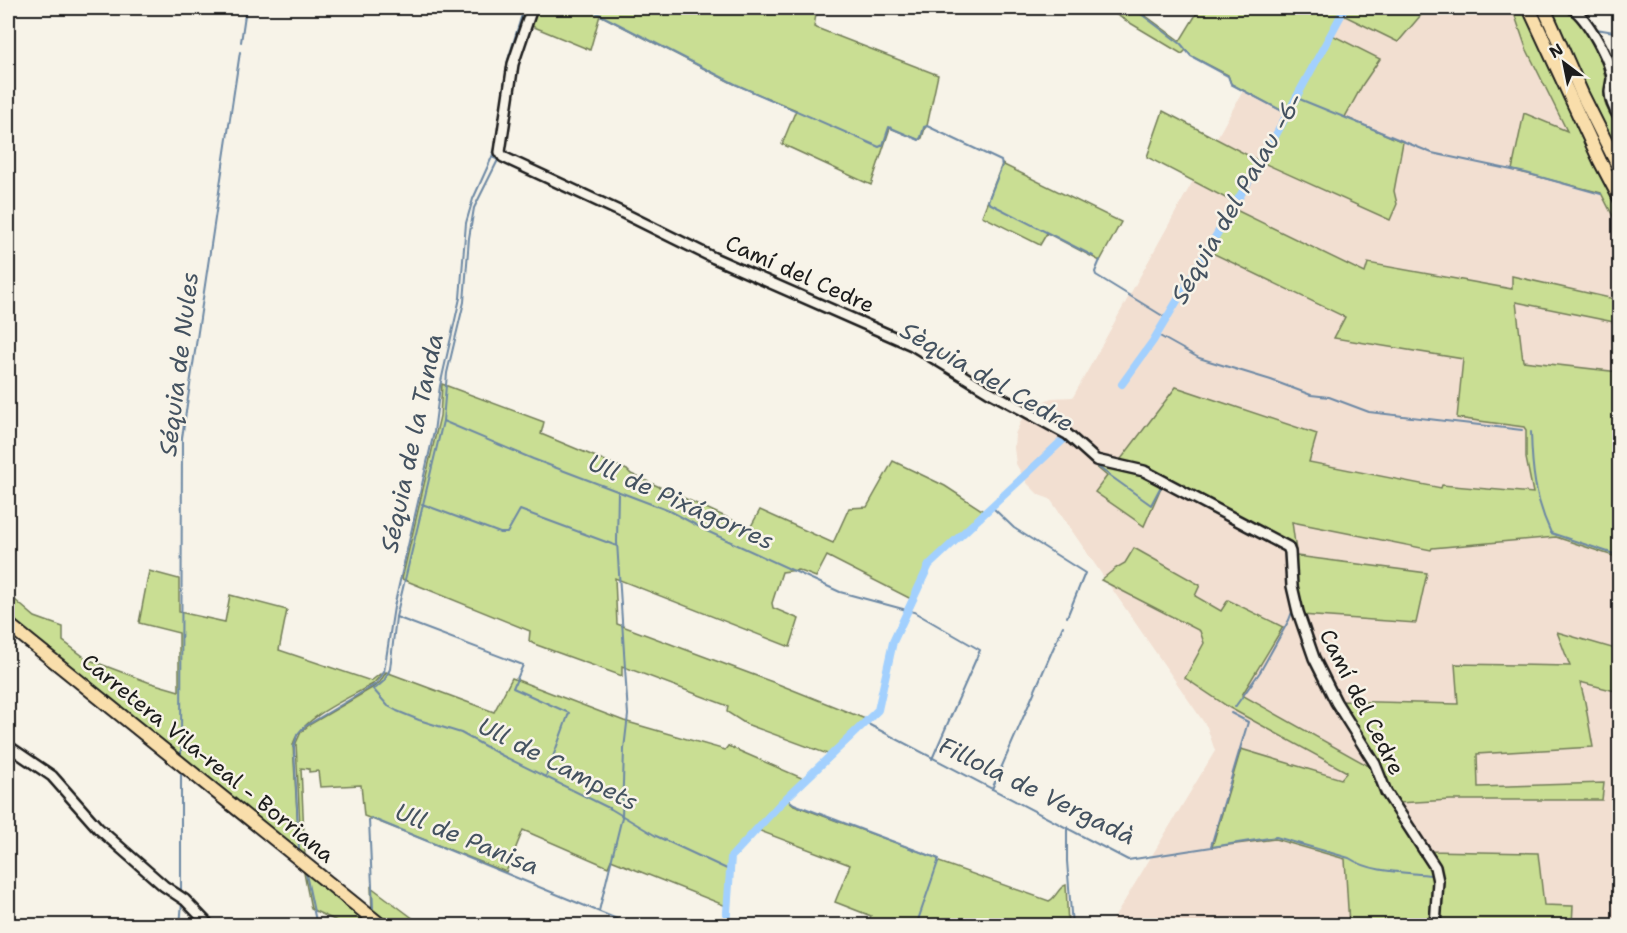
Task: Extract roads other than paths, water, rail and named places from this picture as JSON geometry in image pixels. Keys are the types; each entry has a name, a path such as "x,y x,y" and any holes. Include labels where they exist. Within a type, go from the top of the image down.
{"main road":[{"path":"1529,8 1590,141 1620,199"},
{"path":"1544,8 1582,94 1620,170"},
{"name":"Carretera Vila-real - Borriana","path":"8,624 382,926"}],"street":[{"name":"Camí del Cedre","path":"532,8 513,64 500,152 503,158 714,258 912,345 988,391 1067,434 1096,460 1144,471 1288,547 1292,586 1298,612 1314,658 1336,702 1375,764 1386,792 1435,867 1436,926"},
{"path":"1572,8 1580,13 1588,24 1608,64 1612,78 1610,96 1620,119"},
{"path":"8,746 52,776 98,828 181,898 210,926"}],"waterway":[{"name":"Séquia de Nules","path":"241,42 246,8"},
{"name":"Séquia de la Tanda","path":"299,849 294,747 297,735 304,727 376,684 384,672 394,607 434,432 440,386 460,298 466,223 473,199 496,145 508,60 524,8"},
{"path":"587,8 735,84 879,147 883,145 889,127 919,140 924,127 927,126 1001,161 1002,166 989,203 1093,256"},
{"path":"1133,8 1181,44 1191,56 1228,76 1231,84 1288,114"},
{"name":"Séquia del Palau -6-","path":"1122,384 1153,341 1271,144 1345,8"},
{"path":"1584,8 1597,32"},
{"path":"1596,29 1620,33"},
{"name":"Séquia de Nules","path":"181,754 182,438 240,52"},
{"path":"1614,66 1617,83"},
{"path":"1615,99 1616,90"},
{"path":"1297,98 1432,153 1526,173 1601,194"},
{"name":"Sèquia del Cedre","path":"492,157 514,167"},
{"name":"Séquia de la Tanda","path":"498,160 474,208 464,302 447,373 443,421 396,617 390,669 384,681 373,689 388,706 397,711 461,733 611,809 656,836 729,870"},
{"path":"1100,260 1096,275 1166,318"},
{"path":"1156,334 1199,358 1311,395 1329,397 1369,412 1522,430"},
{"name":"Ull de Pixágorres","path":"443,421 533,459 672,512 709,532 840,592 914,612 980,650 932,759"},
{"path":"1531,432 1535,484 1551,533 1620,556"},
{"name":"Sèquia del Cedre","path":"1065,438 1098,467 1151,505 1160,488 1164,486"},
{"name":"Séquia del Palau -6-","path":"726,926 731,857 780,804 878,710 893,642 929,565 1065,438"},
{"name":"Ull de Campets","path":"599,911 622,817 624,749 628,715 617,542 618,491"},
{"path":"422,504 500,533 507,533 520,510 617,546"},
{"path":"992,507 1014,528 1085,573 1067,617"},
{"name":"Sèquia del Cedre","path":"1235,707 1260,672 1289,620 1292,612 1287,574"},
{"name":"Ull de Campets","path":"396,617 523,665 513,688 569,713 546,776"},
{"path":"992,789 1063,626"},
{"name":"Sèquia del Cedre","path":"1211,846 1248,722 1231,713"},
{"name":"Fillola de Vergadà","path":"866,723 1128,860 1276,837 1349,858 1368,867 1431,875 1433,892"},
{"name":"Séquia de Nules","path":"181,773 181,893"},
{"path":"786,798 794,804 939,859 916,926"},
{"name":"Ull de Panisa","path":"373,908 369,820 371,818 634,926"},
{"path":"1067,827 1072,926"},
{"name":"Séquia del Palau -6-","path":"728,926 733,860 731,857"},
{"name":"Séquia de la Tanda","path":"306,874 317,926"},
{"name":"Séquia de Nules","path":"180,926 182,902"}]}
